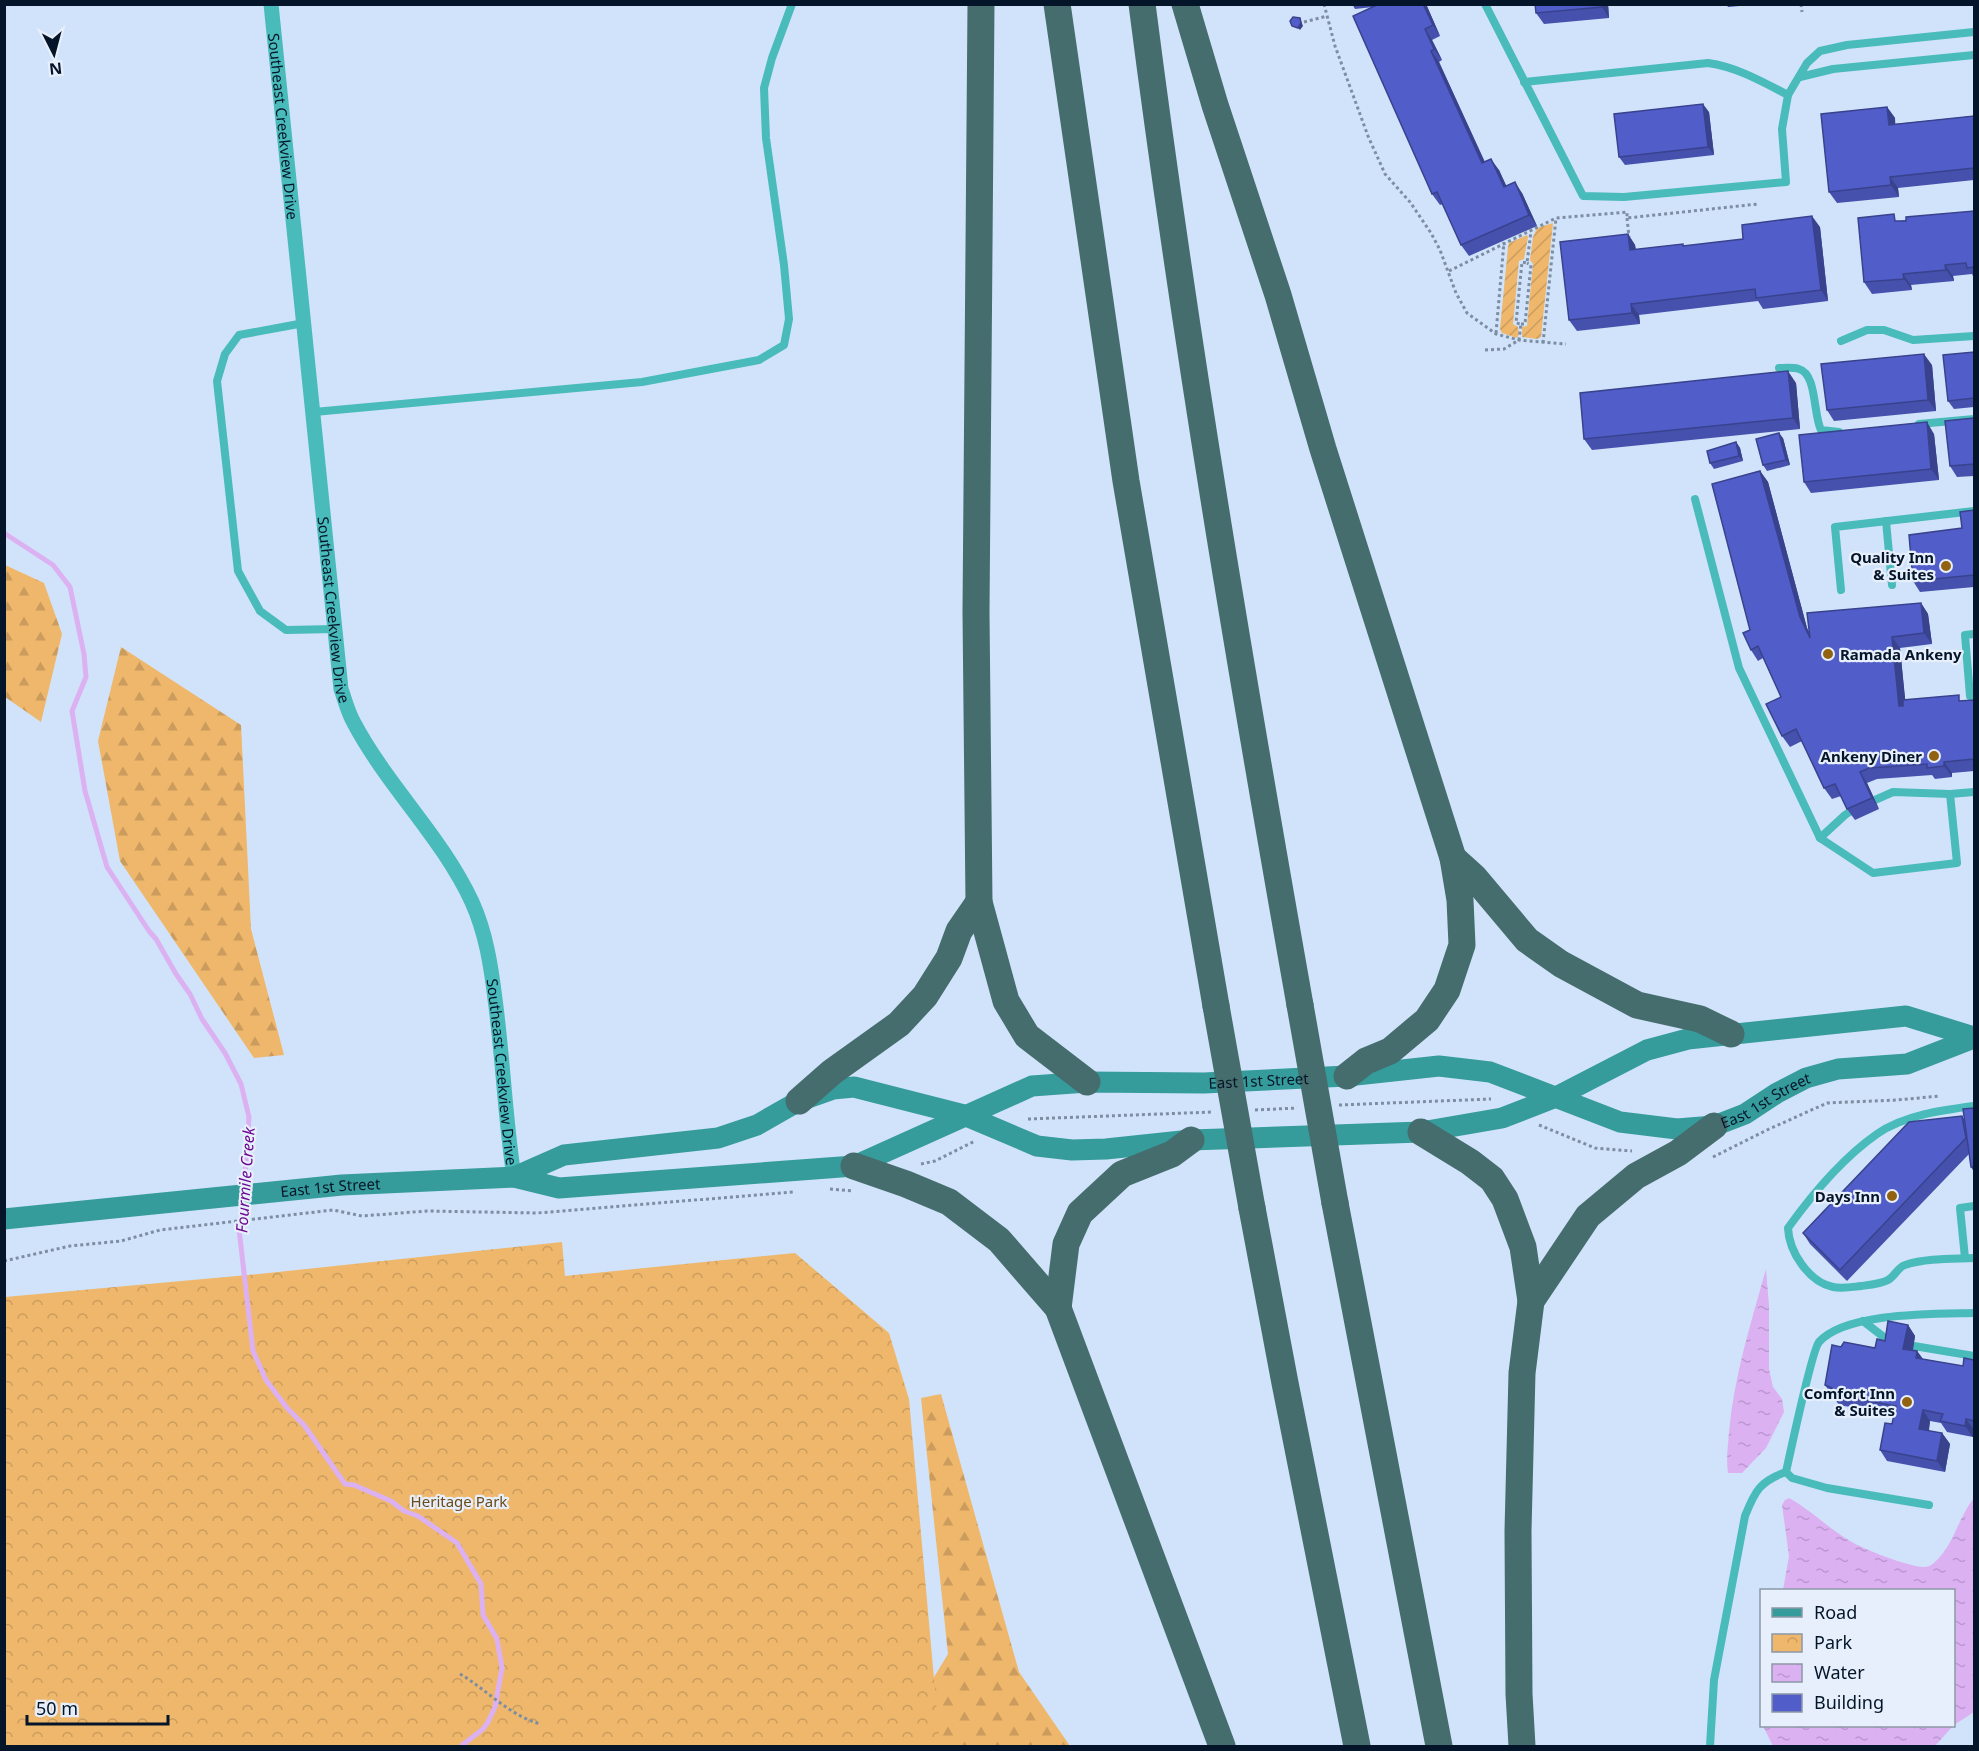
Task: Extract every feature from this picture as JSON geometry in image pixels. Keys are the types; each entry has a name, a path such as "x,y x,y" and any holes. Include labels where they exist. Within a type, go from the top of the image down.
{"highway":[{"path":"981,4 976,612 980,902 1006,1001 1028,1036 1087,1082"},
{"path":"1056,4 1126,481 1216,1006 1285,1383 1357,1746"},
{"path":"1142,4 1200,419 1248,710 1335,1203 1438,1746"},
{"path":"1185,4 1453,858 1460,900 1461,945 1447,990 1427,1020 1390,1051 1366,1061 1347,1076"},
{"path":"1453,858 1474,877 1527,940 1561,964 1637,1005 1700,1019 1731,1034"},
{"path":"799,1101 832,1072 899,1024 925,996 949,958 959,931 980,902"},
{"path":"1531,1301 1588,1216 1636,1176 1678,1153 1714,1126"},
{"path":"1421,1132 1470,1162 1491,1179 1505,1198 1523,1247 1531,1301 1522,1373 1518,1531 1519,1694 1522,1746"},
{"path":"1058,1308 1066,1244 1080,1213 1122,1174 1172,1154 1191,1140"},
{"path":"854,1166 950,1202 999,1240 1058,1308 1222,1746"}],"main road":[{"name":"East 1st Street","path":"514,1177 564,1155 718,1138 757,1125 799,1101 832,1089 854,1087 964,1115 1037,1146 1072,1150 1106,1149 1191,1140 1421,1132 1503,1118 1556,1097 1647,1050 1688,1039 1906,1016 1974,1038"},
{"name":"East 1st Street","path":"4,1219 144,1203 342,1185 514,1177 559,1188 854,1166 1032,1086 1087,1082 1204,1083 1347,1076 1439,1066 1490,1072 1620,1122 1677,1129 1714,1126 1745,1114 1806,1078 1838,1069 1907,1064 1974,1038"}],"street":[{"name":"Southeast Creekview Drive","path":"271,4 341,689 352,721 379,765 458,874 483,927 498,1023 514,1177"}],"lane":[{"path":"314,412 642,382 759,360 784,345 789,319 784,265 766,138 764,88 772,58 792,4"},
{"path":"1485,4 1583,196 1624,197 1786,182 1782,129 1788,96 1807,63 1820,51 1846,45 1974,32"},
{"path":"1800,77 1833,69 1974,55"},
{"path":"1524,82 1708,63 1725,65 1741,71 1788,96"},
{"path":"304,323 239,335 225,354 217,381 238,571 260,611 286,630 335,629"},
{"path":"1841,341 1867,330 1884,330 1913,340 1974,336"},
{"path":"1779,368 1799,369 1808,376 1813,391 1816,420 1821,430 1833,433 1845,432"},
{"path":"1916,425 1974,419"},
{"path":"1695,498 1739,668 1820,838 1873,873 1957,863 1950,794"},
{"path":"1841,590 1835,527 1974,511"},
{"path":"1886,521 1892,585"},
{"path":"1974,634 1965,635 1970,696 1974,695"},
{"path":"1875,800 1893,792 1950,794 1974,792"},
{"path":"1820,838 1851,811"},
{"path":"1974,1106 1902,1121 1878,1133 1844,1162 1788,1228 1788,1240 1796,1258 1822,1282 1832,1287 1872,1285 1888,1280 1902,1265 1929,1260 1974,1258"},
{"path":"1965,1258 1960,1208 1974,1206"},
{"path":"1786,1472 1817,1343 1834,1330 1863,1321 1974,1313"},
{"path":"1863,1321 1894,1342"},
{"path":"1914,1346 1974,1356"},
{"path":"1786,1472 1792,1479 1827,1488 1929,1505"},
{"path":"1710,1746 1714,1680 1745,1516 1753,1496 1762,1484 1773,1476 1786,1472"}],"path":[{"path":"1324,4 1335,46 1368,136 1385,174 1421,217 1440,250 1456,293 1467,313 1496,334 1520,340 1566,344"},
{"path":"1801,4 1802,12"},
{"path":"1304,22 1327,16"},
{"path":"1627,218 1758,204"},
{"path":"1449,271 1556,218 1627,212 1629,241"},
{"path":"1543,343 1556,218"},
{"path":"1527,263 1531,231"},
{"path":"1496,334 1504,242"},
{"path":"1522,262 1527,263 1531,265 1525,324 1521,324 1515,323 1522,262"},
{"path":"1520,340 1521,324"},
{"path":"1485,350 1504,349 1520,340"},
{"path":"4,1261 70,1245 121,1241 160,1230 333,1210"},
{"path":"460,1674 529,1721 541,1724"}],"green space":[{"path":"1553,223 1541,337 1537,339 1522,337 1522,327 1527,326 1533,264 1530,260 1533,237 1537,228"},
{"path":"1527,235 1524,259 1519,261 1513,324 1518,327 1517,338 1502,333 1500,329 1509,243"},
{"path":"5,565 44,583 62,634 41,722 5,697"},
{"path":"121,647 241,725 251,929 284,1055 254,1058 120,861 98,741"},
{"name":"Heritage Park","path":"562,1242 565,1276 795,1253 889,1333 909,1399 940,1746 5,1746 5,1297 259,1274"},
{"path":"941,1394 1019,1672 1070,1746 668,1746 905,1725 948,1654 921,1398"}],"water":[{"path":"1766,1269 1769,1305 1769,1369 1773,1387 1782,1399 1784,1412 1766,1448 1742,1473 1728,1473 1731,1411 1744,1350"},
{"path":"1789,1498 1856,1544 1897,1561 1924,1567 1932,1564 1942,1554 1974,1498 1974,1712 1955,1724 1955,1589 1783,1589 1789,1556 1782,1505"},
{"path":"1764,1727 1952,1727 1935,1746 1773,1746"}],"building":[{"path":"1379,4 1423,4 1433,25 1425,29 1434,49 1431,51 1482,163 1491,159 1504,187 1515,182 1529,215 1461,245 1437,192 1432,194 1353,16"},
{"path":"1535,4 1601,4 1602,7 1536,13"},
{"path":"1293,17 1300,18 1301,23 1298,28 1292,26 1290,21"},
{"path":"1703,104 1708,147 1619,157 1614,114"},
{"path":"1887,107 1889,125 1974,116 1974,168 1890,177 1891,185 1829,192 1821,114"},
{"path":"1974,211 1974,267 1967,268 1966,263 1945,265 1946,270 1903,274 1904,279 1864,282 1858,218 1894,214 1895,221 1906,221 1906,217"},
{"path":"1812,216 1821,290 1756,298 1755,289 1631,304 1632,313 1569,320 1560,242 1628,234 1630,250 1683,244 1683,246 1743,239 1742,225"},
{"path":"1974,352 1974,398 1948,401 1943,355"},
{"path":"1924,354 1928,400 1827,410 1821,364"},
{"path":"1788,371 1793,418 1584,439 1580,393"},
{"path":"1974,418 1974,464 1950,466 1945,421"},
{"path":"1927,422 1931,469 1804,482 1799,435"},
{"path":"1779,433 1786,460 1763,465 1756,439"},
{"path":"1736,442 1739,456 1710,463 1707,451"},
{"name":"Ramada Ankeny","path":"1760,471 1800,617 1810,638 1807,613 1921,603 1924,633 1892,637 1899,706 1903,706 1903,700 1959,695 1959,701 1974,700 1974,759 1944,762 1944,766 1927,768 1927,764 1869,768 1860,772 1872,798 1847,809 1835,784 1824,788 1796,729 1782,736 1766,704 1781,697 1758,646 1751,650 1743,633 1750,630 1712,484"},
{"name":"Quality Inn & Suites","path":"1974,510 1974,575 1913,581 1909,535 1962,528 1960,512"},
{"path":"1974,1108 1974,1167 1971,1167 1963,1109"},
{"name":"Days Inn","path":"1962,1116 1966,1138 1840,1270 1803,1233 1909,1122"},
{"name":"Comfort Inn & Suites","path":"1888,1321 1908,1325 1903,1349 1917,1351 1916,1358 1963,1366 1964,1358 1974,1360 1974,1421 1966,1419 1965,1426 1940,1421 1943,1414 1923,1410 1919,1429 1942,1433 1937,1461 1880,1450 1885,1423 1892,1424 1896,1406 1831,1394 1832,1388 1825,1385 1832,1345 1841,1347 1844,1342 1875,1348 1877,1339 1885,1341"}],"waterway":[{"name":"Fourmile Creek","path":"4,533 53,565 70,587 84,654 86,677 72,711 85,791 107,867 190,994 202,1019 225,1053 241,1084 249,1117 244,1189"},
{"name":"Fourmile Creek","path":"243,1201 239,1229 253,1351 266,1380 287,1408 304,1425 345,1484 354,1485 391,1501 404,1511 418,1516 457,1543 481,1584 483,1615 497,1639 502,1668 495,1707 488,1722 483,1729 461,1746"}],"place":[{"name":"Quality Inn & Suites","path":"1946,566"},
{"name":"Ramada Ankeny","path":"1828,654"},
{"name":"Ankeny Diner","path":"1934,756"},
{"name":"Days Inn","path":"1892,1196"},
{"name":"Comfort Inn & Suites","path":"1907,1402"}]}
